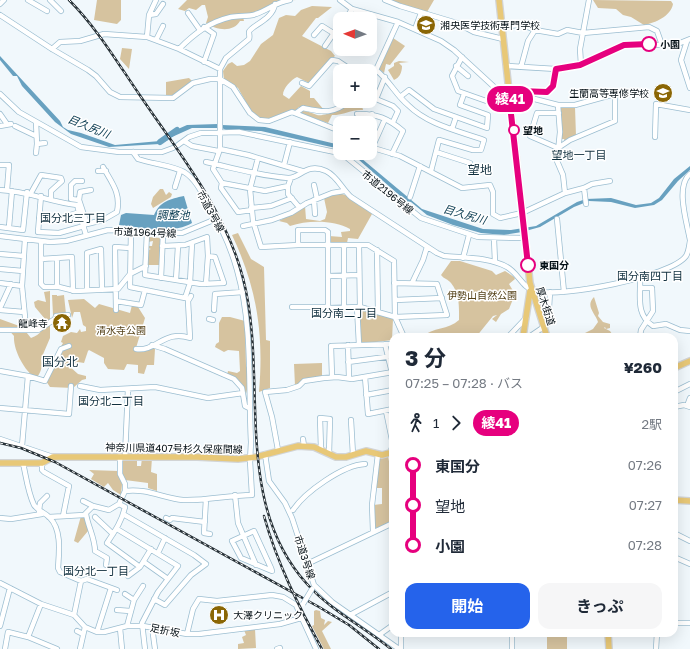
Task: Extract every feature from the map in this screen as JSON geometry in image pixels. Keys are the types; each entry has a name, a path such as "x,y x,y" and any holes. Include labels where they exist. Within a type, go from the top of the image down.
{"main road":[{"name":"厚木街道","path":"499,0 532,292 546,333"},
{"path":"524,333 532,292"},
{"path":"678,366 690,361"},
{"name":"神奈川県道407号杉久保座間線","path":"0,463 42,463 54,457 123,456 250,458 278,450 304,446 321,449 336,457 366,451 378,454 389,453"},
{"path":"678,500 690,501"},
{"path":"608,637 609,649"}],"street":[{"path":"0,4 4,0"},
{"path":"28,0 45,10 49,0 60,9"},
{"path":"147,37 149,15 156,0"},
{"path":"179,49 202,28 232,17 255,15 275,4 290,0"},
{"path":"340,0 352,9 398,22 446,44 504,96 519,95 534,97 558,104 575,105 622,92"},
{"path":"385,0 421,13 457,23 474,32 503,39"},
{"path":"580,65 580,49 589,0"},
{"path":"149,15 156,14 163,4"},
{"path":"275,4 267,19 251,29 249,32 249,39 226,58 220,69 221,131 219,150 213,169 222,183 221,188 238,212 271,206 292,198"},
{"path":"415,29 421,13"},
{"path":"190,14 202,28 214,34 204,62"},
{"path":"0,15 52,49 88,70 96,76 110,92 120,97 170,99 176,97 193,84 210,79 220,79 233,87 250,113 260,120 269,121 286,113 296,113 333,128"},
{"path":"377,68 398,22"},
{"path":"502,26 523,25 535,30 558,34 567,30 583,32 649,27 656,31 662,45"},
{"path":"156,40 163,26"},
{"path":"314,35 322,26 333,32"},
{"path":"521,67 528,41 535,30"},
{"path":"52,49 60,42 80,41 104,34 147,37 179,49 220,69"},
{"path":"326,46 333,35"},
{"path":"506,66 556,69 580,65 624,45 675,45 689,40"},
{"path":"689,40 681,60 690,88"},
{"path":"462,57 452,76 458,91 492,103 493,100"},
{"path":"302,83 309,86 332,60 338,61 342,64"},
{"path":"456,66 468,76"},
{"path":"509,96 519,91 547,92 553,86 556,69"},
{"path":"377,71 385,77 408,106 424,116 452,129 484,140 481,150 474,150 440,140 431,171"},
{"path":"385,77 376,99 393,106 398,111 393,122"},
{"path":"400,97 409,90 434,109 487,128 488,115 460,105 464,94"},
{"path":"0,94 15,108 36,122 81,147 119,152 162,152 173,148"},
{"path":"558,148 570,140 615,121 615,94"},
{"path":"558,104 560,132 557,161 563,175 565,193"},
{"path":"655,137 656,104 690,110"},
{"path":"296,113 303,108 324,112 338,108"},
{"path":"558,148 530,136 538,112 559,113"},
{"path":"0,114 11,125 36,136"},
{"path":"357,114 372,114 393,122 403,131 392,154"},
{"path":"452,129 456,117"},
{"path":"377,136 385,119"},
{"path":"36,122 36,153"},
{"path":"0,126 11,125"},
{"name":"市道2196号線","path":"178,145 195,135 221,131 256,135 334,152 346,157 421,218 469,235 494,239 525,236"},
{"path":"184,141 192,146 258,158 302,171"},
{"path":"284,165 290,142"},
{"path":"37,144 45,143"},
{"path":"377,150 392,154 420,166 462,188 490,185 492,190 493,213 495,217 501,218 522,213 565,193 584,188 592,184 610,181"},
{"name":"市道3号線","path":"133,152 138,159 186,174 196,185 216,219 234,258 243,292 248,345 252,495 235,495"},
{"path":"436,152 450,155 470,163"},
{"path":"258,158 250,189 254,223 261,247 298,245 368,245 394,261 395,317 402,333"},
{"path":"206,162 291,178"},
{"path":"0,165 9,165 9,227"},
{"path":"410,197 420,166"},
{"path":"299,207 288,194 288,186 291,178 302,171 315,168 326,171 334,177 344,191 444,256 495,262 512,270 532,292 581,291 640,277 671,267 686,256 690,241 688,220 682,189 684,180 690,174"},
{"path":"91,190 80,192 79,200 87,224 103,220 117,212 119,199 117,194 105,169 98,171"},
{"path":"175,187 180,171"},
{"path":"0,227 23,230 29,193 41,175 61,178 62,182 51,191 51,200"},
{"path":"79,200 71,199 71,185 75,181 82,181"},
{"path":"222,183 265,191 288,186"},
{"path":"314,185 316,200 315,214"},
{"path":"584,188 586,204"},
{"path":"0,190 29,193 51,200 77,205 86,235"},
{"path":"243,226 291,213 299,207 332,193 344,191"},
{"path":"41,196 38,232 59,233 84,226"},
{"path":"39,218 65,218 80,212"},
{"name":"市道1964号線","path":"0,236 41,242 66,241 95,232 108,230 163,234 187,232 216,219"},
{"path":"557,219 564,292"},
{"path":"92,223 95,232"},
{"path":"298,245 298,230 325,230 328,232 328,307"},
{"path":"131,231 130,287 185,298 190,283 192,243"},
{"path":"147,232 145,275 190,283 224,283 215,257 208,256"},
{"path":"161,278 163,234"},
{"path":"463,258 469,235"},
{"path":"162,246 178,246 192,243 207,237 208,256 206,284"},
{"path":"25,239 22,286 25,317"},
{"path":"494,239 495,262"},
{"path":"41,242 42,286 57,287 73,291 116,289 121,287 130,274 146,266"},
{"path":"344,245 344,308"},
{"path":"359,245 359,345"},
{"path":"176,280 178,246"},
{"path":"116,310 115,247 130,248"},
{"path":"412,283 424,260 428,247"},
{"path":"87,290 87,254 101,249 102,289"},
{"path":"376,250 378,311"},
{"path":"0,254 24,256"},
{"path":"41,259 72,257 73,291"},
{"path":"57,258 57,287"},
{"path":"0,269 23,271"},
{"path":"328,276 359,275"},
{"path":"640,277 640,311 648,322 654,326 666,324 680,330 690,330"},
{"path":"0,283 22,286"},
{"path":"292,307 359,307 378,311 395,317 447,315 437,284 394,283"},
{"path":"11,284 0,309 24,312"},
{"path":"640,288 652,288 653,311 641,333"},
{"path":"116,300 141,305 145,290"},
{"path":"214,310 215,294 243,292"},
{"path":"536,333 544,328 549,321 550,292"},
{"path":"136,349 142,350 172,335 180,334 190,338 188,301 191,296"},
{"path":"394,300 442,298"},
{"path":"0,330 38,330 55,319 56,316 68,315"},
{"path":"512,333 526,318"},
{"path":"332,377 331,346 386,344 389,352"},
{"path":"152,345 165,349 234,380 242,388 245,406 249,408"},
{"path":"348,345 349,378"},
{"path":"0,371 45,381 61,349 69,346"},
{"path":"348,362 389,357"},
{"path":"278,450 268,400 263,393 290,389 304,381 332,377 349,378 389,373"},
{"path":"365,377 368,414 389,410"},
{"path":"22,446 28,378"},
{"path":"678,390 690,384"},
{"path":"0,408 69,414 71,386"},
{"path":"80,386 108,390 145,386 166,388 182,392 182,394 208,398 243,393"},
{"path":"83,501 93,506 109,510 119,504 125,491 125,484 120,474 123,456 128,389"},
{"path":"366,395 389,391"},
{"path":"678,407 689,407 690,398"},
{"path":"386,410 389,423"},
{"path":"321,449 320,418 330,419 329,454"},
{"path":"351,420 353,454"},
{"path":"0,439 54,457"},
{"path":"303,439 304,446"},
{"name":"市道3号線","path":"265,454 269,481 288,509 313,587 326,598 400,649"},
{"path":"373,532 372,505 378,454"},
{"path":"23,463 33,501 40,512 49,517 53,522 60,542 59,570 61,574 81,581 87,579 117,590"},
{"path":"42,463 42,470 44,472 69,486 75,487"},
{"path":"293,510 301,499 314,489 352,466 365,464"},
{"path":"63,516 69,486"},
{"path":"125,491 145,491 182,500 206,499 235,495 238,523 256,565"},
{"path":"40,512 40,503 47,496"},
{"path":"206,499 204,533 210,534"},
{"path":"119,504 125,508 117,529 107,543 140,567"},
{"path":"49,517 86,514 93,506"},
{"path":"0,518 11,519 40,512"},
{"path":"86,514 90,533 95,541 95,551 107,558 106,565"},
{"path":"123,514 205,561 206,564 190,575 164,605 154,599"},
{"path":"95,517 113,534"},
{"path":"166,518 170,520 172,518 205,522"},
{"path":"306,564 389,525"},
{"path":"117,529 178,566 154,599 142,623 145,649"},
{"path":"254,531 272,571 240,558 232,541 243,536 254,531"},
{"path":"678,535 690,541"},
{"path":"158,553 165,538"},
{"path":"128,576 140,567 151,549"},
{"path":"678,559 690,564"},
{"path":"144,562 168,579"},
{"path":"74,615 81,581"},
{"path":"0,583 41,604 74,615 85,627 97,632 111,588"},
{"path":"127,626 134,600 143,586"},
{"path":"298,611 313,587"},
{"path":"0,626 10,588"},
{"path":"125,594 134,600"},
{"path":"350,615 389,594"},
{"path":"187,634 193,608 199,599 217,601 277,595 296,605 300,618 316,649"},
{"path":"28,637 41,604"},
{"path":"117,609 130,611"},
{"name":"足折坂","path":"97,632 127,626 143,626 187,634 205,634 280,624 300,618"},
{"path":"678,623 690,623"},
{"path":"80,648 85,627"},
{"path":"152,627 155,649"},
{"path":"120,628 122,649"},
{"path":"379,635 389,628"},
{"path":"77,631 83,634"},
{"path":"5,649 8,632 28,637 57,649"},
{"path":"400,649 401,637"},
{"path":"512,637 512,649"},
{"path":"656,649 657,637"}],"green space":[{"path":"97,0 121,0 121,20 117,24 94,20"},
{"path":"187,0 296,0 280,1 270,7 243,17 244,21 240,21 237,25 229,29 219,29 206,23 208,17 205,5 202,5 196,10 189,8 185,11 178,9"},
{"path":"389,0 434,0 427,12"},
{"path":"593,0 671,1 673,4 669,12 662,18 653,23 644,25 631,17 623,15 616,9 598,8"},
{"path":"312,6 332,7 316,18 302,36 331,51 333,56 335,56 327,62 309,83 297,77 292,80 283,92 283,95 289,99 301,86 310,91 310,98 314,98 324,110 299,107 296,110 263,120 252,113 238,88 224,80 223,71 228,64 232,62 237,66 244,65 250,61 261,44 273,35 279,18 286,15 295,16 301,10"},
{"path":"393,38 405,46 390,65 386,64 384,73 379,69"},
{"path":"122,48 132,49 129,69 120,59"},
{"path":"399,61 409,62 399,63 402,66 401,73 399,77 394,80 388,70 394,66 394,63"},
{"path":"189,78 193,82 173,97 166,96 166,82"},
{"path":"561,107 575,107 576,136 565,142 564,139 561,139"},
{"path":"363,108 363,110 355,110 332,115 328,123 301,114 302,111 321,115 340,109"},
{"path":"160,189 163,189 166,195 169,192 172,194 171,197 153,208 151,204 153,197"},
{"path":"339,193 348,196 372,214 358,239 348,238 347,243 329,244 329,236 342,237 341,232 350,231 350,229 336,224 321,222 290,226 287,223 279,221 305,206 306,219 320,221 325,219 327,212 324,198"},
{"path":"238,233 251,259 264,267 266,340 270,341 270,388 259,392 260,350 257,312 253,293 241,255 232,235"},
{"path":"148,237 161,238 160,265 147,265 148,250 151,249 148,248 148,246 152,246 153,241 148,242"},
{"name":"伊勢山自然公園","path":"451,261 460,261 492,271 496,275 505,271 515,279 509,284 515,294 509,309 501,314 496,322 492,319 497,315 493,316 479,333 428,333 459,320 458,301 454,287 441,275"},
{"path":"50,291 50,338 41,359 42,364 40,372 36,378 27,370 20,359 15,347 14,336 7,328 0,329 0,319 22,327 31,338 41,331 45,319 35,307 34,302 38,300 46,302 44,292"},
{"path":"52,295 64,295 66,314 53,315"},
{"path":"594,297 599,313 598,316 603,322 610,324 610,328 606,329 611,333 585,333 593,329 598,322 592,310 590,303"},
{"name":"清水寺公園","path":"84,299 95,308 99,304 130,313 132,305 138,307 145,318 136,348 152,346 155,349 154,365 147,365 144,374 138,373 138,365 127,364 124,370 108,369 104,363 104,358 89,350 84,363 78,362 76,365 70,363 68,365 78,374 86,376 86,379 82,380 73,388 50,387 46,381 51,364 63,343 61,342 63,336 71,332 77,333 80,329 81,332 86,331 86,327 83,325 80,312 74,312 72,318 68,300"},
{"path":"360,311 367,311 368,319 369,320 372,319 368,317 369,313 373,311 393,319 392,333 389,333 389,340 360,344"},
{"path":"222,317 230,317 245,321 246,366 248,368 248,385 246,394 243,385 227,375 228,371 237,373 240,371 239,351 228,350 224,352 215,347 219,342 219,323"},
{"path":"322,363 322,376 303,380 295,386 294,364"},
{"path":"379,456 388,456 389,523 374,529 373,505 382,504 382,488 376,488"},
{"path":"137,458 137,466 141,466 142,458 152,458 151,472 157,474 157,491 148,488 148,483 125,480 122,476 122,459"},
{"path":"89,470 119,471 122,484 121,495 113,490 108,483 104,487 91,479 94,474"},
{"path":"81,516 85,516 88,531 78,543 74,541"},
{"path":"314,611 320,611 321,618 325,620 324,625 328,621 332,622 322,631 331,649 324,649 312,626 314,625"},
{"path":"255,629 256,648 238,649 238,644 244,643 242,637 246,635 244,630"},
{"path":"547,637 567,637 567,649 547,649"}],"water":[{"path":"0,56 60,121 63,127 68,130 115,145 160,141 165,136 168,140 160,144 109,147 71,134 55,122 22,86 17,76 13,76 0,60"},
{"path":"218,124 218,128 192,128 172,137 169,133 187,125"},
{"path":"222,125 265,127 333,143 333,147 261,131 226,130 222,128"},
{"path":"359,160 363,160 422,209 483,229 511,230 536,226 577,202 586,199 611,198 636,205 651,203 659,198 674,179 690,166 690,170 678,181 662,200 654,205 635,208 611,202 589,201 574,207 540,227 504,235 481,233 453,225 427,215 411,202 406,201"},
{"name":"調整池","path":"184,196 192,223 184,227 175,229 157,229 119,225 121,215 126,213 154,215 156,210 166,201"}],"waterway":[{"name":"目久尻川","path":"160,142 177,130"}],"railway":[{"path":"69,0 89,22 199,182 225,228 235,253 243,278 250,316 256,437 260,477 269,515 283,551 307,584 316,593 326,602 391,649"},
{"path":"0,443 21,448 55,462 319,607 349,625 379,649"},
{"path":"264,516 282,568 322,649"}],"bus line":[{"name":"綾41","path":"528,265 509,96 519,91 547,92 551,90 553,86 556,69 580,65 624,45 649,44"}],"place":[{"name":"湘央医学技術専門学校","path":"426,25"},
{"name":"小園","path":"649,44"},
{"name":"生蘭高等専修学校","path":"663,93"},
{"name":"望地","path":"514,130"},
{"name":"東国分","path":"528,265"},
{"name":"龍峰寺","path":"62,323"},
{"name":"大澤クリニック","path":"219,615"}],"district":[{"name":"望地一丁目","path":"579,154"},
{"name":"望地","path":"480,169"},
{"name":"国分北三丁目","path":"73,217"},
{"name":"国分南四丁目","path":"650,275"},
{"name":"国分南二丁目","path":"344,312"},
{"name":"国分北","path":"60,361"},
{"name":"国分北二丁目","path":"111,400"},
{"name":"国分北一丁目","path":"96,570"}]}
